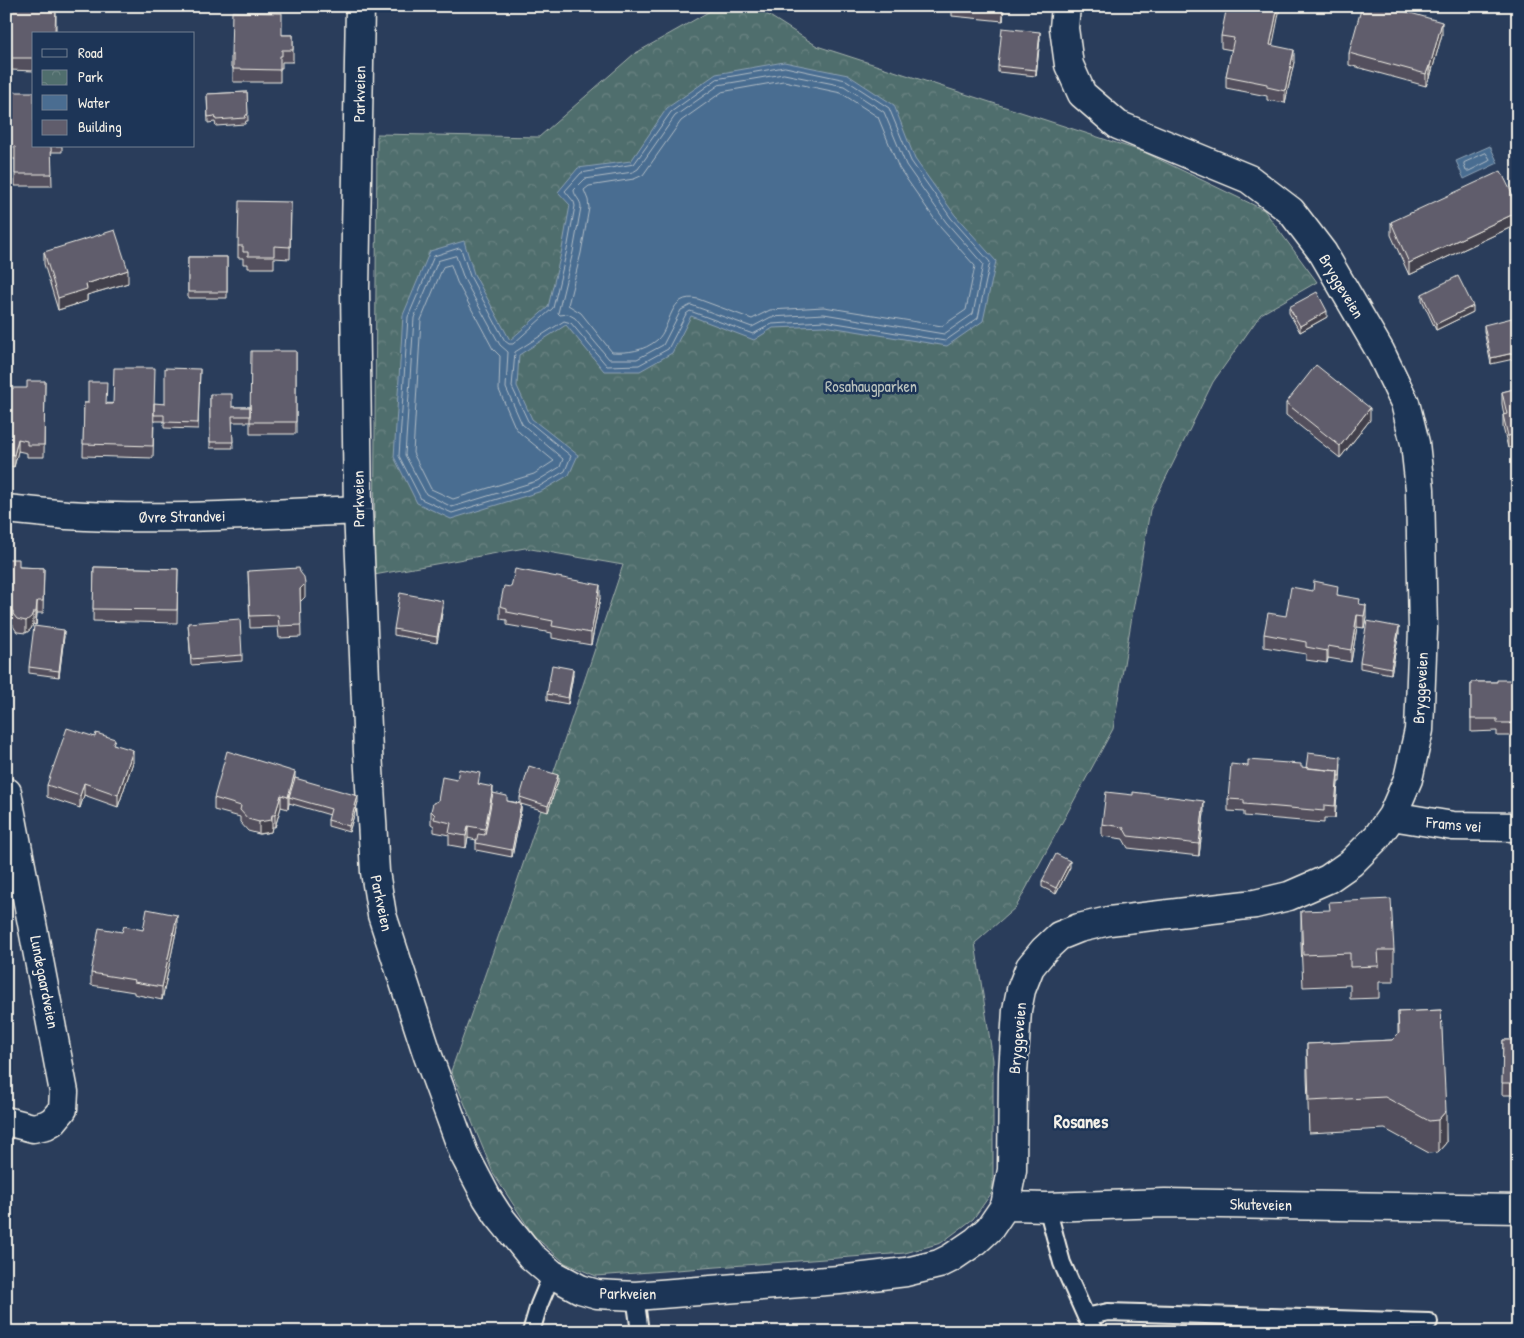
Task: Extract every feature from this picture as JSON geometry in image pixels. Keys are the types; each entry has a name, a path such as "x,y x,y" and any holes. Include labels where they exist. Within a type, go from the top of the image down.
{"street":[{"name":"Parkveien","path":"360,6 355,290 358,510 368,762 375,872 382,915 428,1056 464,1154 487,1198 498,1215 531,1256 552,1274 580,1290 597,1294 635,1296 839,1280 906,1272 939,1264 976,1241 990,1228 1005,1206"},
{"name":"Bryggeveien","path":"1005,1206 1012,1170 1012,1073 1017,1010 1021,990 1030,967 1044,950 1059,936 1079,928 1109,921 1246,905 1289,896 1328,879 1351,863 1377,837 1392,816 1408,780 1419,730 1423,629 1420,489 1415,443 1405,403 1380,350 1323,253 1291,212 1249,179 1118,125 1082,94 1069,65 1064,28 1066,6"},
{"name":"Øvre Strandvei","path":"6,509 68,515 153,517 358,510"},
{"name":"Lundegaardveien","path":"6,1121 33,1128 46,1125 53,1121 63,1109 64,1092 7,792"},
{"name":"Frams vei","path":"1392,816 1454,826 1518,827"},
{"name":"Skuteveien","path":"1005,1206 1046,1207 1165,1203 1518,1209"}],"lane":[{"path":"1046,1207 1062,1263 1086,1317 1095,1332"},
{"path":"531,1332 539,1305 552,1274"},
{"path":"635,1296 640,1332"},
{"path":"1086,1317 1108,1312 1429,1322"}],"green space":[{"name":"Rosahaugparken","path":"719,6 754,6 817,46 1144,152 1264,210 1317,282 1261,314 1213,382 1150,510 1113,729 1016,907 975,943 993,1060 993,1191 973,1219 941,1243 905,1253 596,1276 565,1263 534,1236 494,1175 451,1071 508,909 623,565 525,548 374,575 377,134 539,137 634,54"}],"water":[{"path":"784,62 848,75 894,105 915,159 955,215 996,261 983,321 947,346 824,326 773,328 754,340 691,316 672,353 640,371 604,371 566,325 519,355 517,386 532,419 578,455 569,475 542,491 451,519 417,503 394,457 403,315 430,251 464,241 474,274 510,340 548,307 570,205 558,192 578,168 631,161 667,108 716,74"},
{"path":"1490,146 1498,163 1464,179 1456,161"}],"building":[{"path":"6,6 56,6 55,32 32,32 32,58 10,58 11,32 6,32"},
{"path":"978,6 1003,6 1003,9"},
{"path":"1227,6 1278,6 1270,45 1294,50 1285,91 1267,87 1267,84 1226,76 1234,38 1221,36"},
{"path":"1362,6 1386,6 1442,22 1426,74 1349,53"},
{"path":"232,12 282,13 282,35 293,35 293,50 282,50 280,70 233,69 233,55 231,55"},
{"path":"1002,28 1040,32 1036,70 998,66"},
{"path":"6,92 32,92 32,148 51,148 52,174 15,174 15,147 11,147 10,140 6,140"},
{"path":"247,92 248,114 245,118 216,120 215,116 208,117 207,94"},
{"path":"1501,171 1518,206 1518,212 1409,263 1391,222"},
{"path":"239,201 291,202 290,247 274,246 274,256 248,256 248,252 243,252 243,246 238,246"},
{"path":"115,230 128,270 86,284 87,289 58,298 44,252"},
{"path":"188,257 227,257 227,292 188,292"},
{"path":"1458,276 1473,306 1436,324 1422,294"},
{"path":"1317,292 1327,311 1300,326 1289,307"},
{"path":"1512,318 1518,342 1518,352 1491,358 1484,325"},
{"path":"251,351 296,351 296,422 250,422"},
{"path":"1316,365 1370,408 1340,446 1286,403"},
{"path":"114,368 155,368 153,446 83,444 84,403 88,403 88,382 107,382 106,404 113,404"},
{"path":"165,368 200,369 198,423 164,422 164,415 154,415 154,403 165,404"},
{"path":"27,381 45,381 44,445 27,445 27,441 18,439 14,455 6,453 6,412 12,388 27,388"},
{"path":"1518,388 1518,434 1508,436 1503,415 1507,414 1502,392"},
{"path":"210,394 232,394 232,407 250,407 250,416 232,416 233,442 210,442"},
{"path":"6,559 19,559 19,567 44,568 43,601 37,601 36,612 33,612 26,621 17,619 13,611 6,611"},
{"path":"94,567 178,569 177,610 93,609"},
{"path":"299,568 304,577 305,584 300,589 301,625 279,626 278,615 250,616 248,571"},
{"path":"515,569 600,585 591,633 552,626 553,621 507,612 507,608 500,606 504,586 511,587"},
{"path":"1314,581 1338,586 1337,595 1360,599 1359,604 1366,605 1364,616 1357,615 1351,650 1328,646 1327,651 1306,647 1306,642 1264,634 1268,613 1286,616 1291,587 1313,591"},
{"path":"400,593 443,601 437,637 394,629"},
{"path":"240,619 242,655 191,659 188,623"},
{"path":"1367,621 1399,627 1391,668 1360,662"},
{"path":"34,626 64,630 59,671 29,667"},
{"path":"552,665 573,669 568,698 547,694"},
{"path":"1497,680 1518,680 1518,723 1497,723 1497,719 1471,719 1471,682 1497,682"},
{"path":"67,728 95,737 96,733 115,739 113,744 133,750 118,795 84,783 80,796 47,785"},
{"path":"227,751 295,772 288,797 281,795 275,815 272,815 271,820 259,822 248,819 240,810 241,806 214,798"},
{"path":"1308,753 1341,757 1340,776 1338,776 1338,771 1306,768"},
{"path":"1248,760 1301,764 1301,767 1338,771 1335,806 1324,805 1324,811 1244,804 1244,800 1228,799 1231,764 1248,766"},
{"path":"529,766 558,775 548,806 520,797"},
{"path":"459,769 480,773 478,784 493,787 485,829 468,826 466,836 449,833 451,823 434,819 435,815 431,811 433,803 438,801 442,777 457,780"},
{"path":"295,778 358,796 349,826 328,820 331,809 289,797"},
{"path":"1106,792 1133,795 1133,792 1204,801 1199,844 1128,836 1123,827 1102,824"},
{"path":"493,793 507,796 507,801 521,804 512,850 476,843 478,834 485,835"},
{"path":"1056,854 1070,861 1056,888 1042,881"},
{"path":"1391,899 1394,950 1378,950 1379,966 1350,967 1350,953 1303,955 1301,911 1330,910 1329,902"},
{"path":"147,909 177,915 162,987 134,982 135,980 91,973 99,928 122,932 124,926 143,930"},
{"path":"1441,1010 1446,1111 1438,1120 1429,1121 1385,1097 1309,1101 1307,1044 1392,1040 1399,1033 1398,1012"},
{"path":"1503,1040 1518,1040 1518,1083 1502,1083"}],"district":[{"name":"Rosanes","path":"1081,1121"}]}
